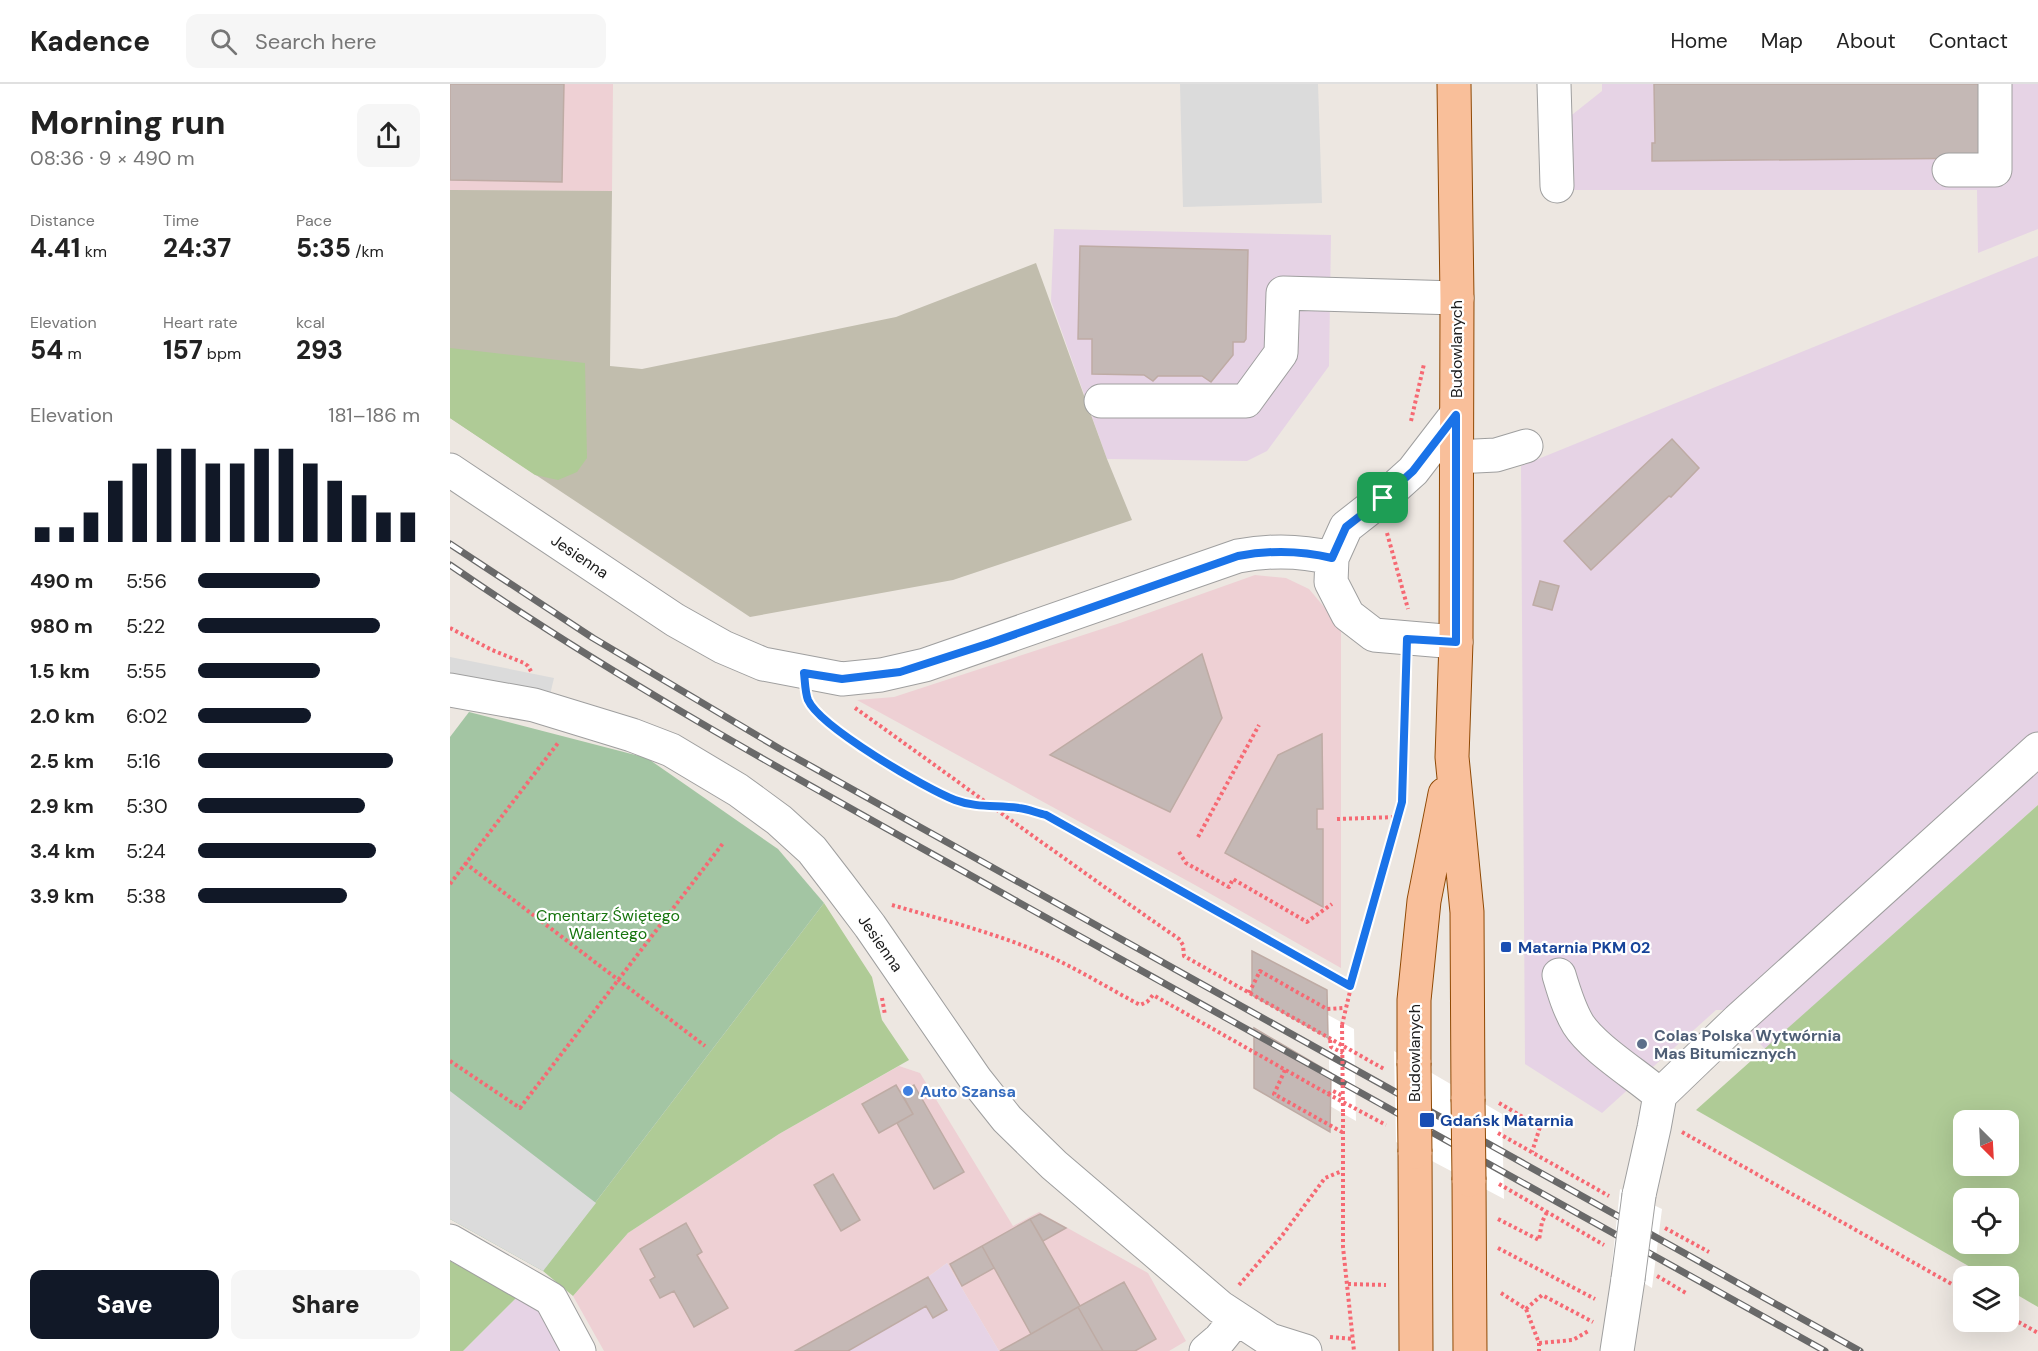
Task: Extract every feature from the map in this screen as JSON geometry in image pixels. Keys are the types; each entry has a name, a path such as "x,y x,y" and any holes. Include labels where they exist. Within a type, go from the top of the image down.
{"main road":[{"name":"Budowlanych","path":"1454,84 1457,298 1456,642 1452,757 1482,1100 1469,1180 1470,1351"},
{"name":"Budowlanych","path":"1416,1351 1414,1000 1424,901 1452,757"}],"street":[{"path":"1554,84 1557,186"},
{"path":"1949,170 1995,170 1995,84"},
{"path":"1101,401 1246,401 1281,353 1283,293 1457,298"},
{"path":"1456,415 1413,471 1346,527 1332,558 1331,582 1347,615 1374,635 1456,642"},
{"path":"1455,457 1496,455 1526,446"},
{"name":"Jesienna","path":"450,470 675,620 723,646 763,664 842,679 900,672 1238,556 1275,550 1332,558"},
{"name":"Jesienna","path":"450,690 534,705 671,750 738,790 779,820 812,850 850,900 976,1080 1007,1119 1054,1165 1228,1313 1270,1340 1312,1343"},
{"path":"1617,1351 1639,1195 1660,1095 1738,1020 2038,749"},
{"path":"1559,975 1565,997 1579,1025 1598,1046 1660,1095"},
{"path":"450,1242 551,1299 579,1351"},
{"path":"1206,1351 1220,1339 1228,1313"}],"path":[{"path":"1354,1351 1343,1247 1342,1025 1344,1008 1402,802 1409,612 1397,571"},
{"path":"450,628 528,666 535,680 534,705"},
{"path":"804,673 808,700 827,723 921,784 956,801 977,806 1020,808 1046,815 1350,986"},
{"path":"851,706 1179,939 1183,945"},
{"path":"450,884 563,737 574,717"},
{"path":"1198,837 1259,725"},
{"path":"1337,819 1398,817"},
{"path":"450,1061 520,1108 724,842"},
{"path":"1179,852 1186,863 1229,887 1233,879 1307,922 1332,904"},
{"path":"465,863 705,1046"},
{"path":"850,900 878,901 1013,942 1055,960 1140,1005 1147,1002"},
{"path":"1249,993 1260,971 1327,1009 1344,1008"},
{"path":"1330,1039 1331,1047 1343,1053"},
{"path":"1285,1070 1274,1094 1342,1132"},
{"path":"1328,1094 1333,1091 1343,1096"},
{"path":"1482,1100 1540,1127 1532,1152"},
{"path":"1654,1128 1684,1132 1953,1285"},
{"path":"1228,1313 1325,1178 1342,1171"},
{"path":"1497,1219 1539,1240 1542,1222 1547,1212"},
{"path":"1497,1247 1596,1299"},
{"path":"1348,1284 1390,1285"},
{"path":"1496,1290 1526,1310 1539,1343 1539,1351"},
{"path":"1526,1310 1542,1295 1596,1324 1587,1333 1573,1340 1539,1343"},
{"path":"2019,1322 2038,1333"},
{"path":"1312,1343 1354,1339"}],"shaded area":[{"path":"450,84 613,84 612,191 450,190"},
{"path":"1180,84 1318,84 1322,203 1183,207"},
{"path":"1602,84 2038,84 2038,229 1978,253 1977,190 1567,190 1568,118 1602,91"},
{"path":"450,190 612,191 610,366 642,369 896,317 1036,263 1107,459 1132,520 953,580 750,617 450,418"},
{"path":"1054,229 1331,235 1329,366 1267,451 1247,461 1107,459 1051,301"},
{"path":"2038,256 2038,805 1765,1049 1728,1010 1716,1010 1602,1113 1525,1064 1521,466"},
{"path":"1255,575 1286,578 1309,589 1341,627 1341,968 1195,885 857,700 894,697 1120,623"},
{"path":"450,657 554,678 549,699 450,676"},
{"path":"899,1066 920,1073 1013,1226 1039,1212 1148,1273 1186,1341 1169,1351 999,1351 947,1263 928,1277 795,1351 604,1351 573,1296 628,1233 779,1134"},
{"path":"450,1091 596,1203 543,1271 450,1219"},
{"path":"947,1263 999,1351 795,1351 928,1277"},
{"path":"532,1293 561,1351 463,1351 517,1297"}],"green space":[{"path":"450,348 585,363 587,458 577,472 558,480 535,475 450,418"},
{"name":"Cmentarz Świętego Walentego","path":"469,712 647,758 778,849 824,903 543,1271 450,1219 450,737"},
{"path":"2038,805 2038,1307 2019,1296 2019,1266 1969,1266 1696,1110"},
{"path":"824,903 872,977 882,1020 909,1060 779,1134 628,1233 573,1296 543,1271"},
{"path":"450,1261 517,1297 463,1351 450,1351"}],"pier":[{"path":"1328,1015 1354,1029 1356,1121 1330,1106"},
{"path":"1394,1051 1502,1114 1504,1199 1396,1142"},
{"path":"1620,1189 1662,1209 1652,1288 1612,1264"}],"building":[{"path":"450,84 564,84 562,182 450,180"},
{"path":"1654,84 1989,84 1989,158 1652,161 1652,143 1655,143"},
{"path":"1080,246 1248,250 1246,339 1244,342 1233,342 1233,355 1211,382 1202,376 1158,376 1153,381 1144,375 1092,374 1092,339 1078,339"},
{"path":"1672,439 1699,468 1671,497 1669,496 1591,570 1564,541"},
{"path":"1540,581 1559,586 1552,610 1533,605"},
{"path":"1202,654 1222,718 1170,812 1050,755"},
{"path":"1322,734 1323,809 1317,809 1317,829 1323,829 1323,907 1225,853 1278,755"},
{"path":"1252,951 1327,990 1328,1038 1252,995"},
{"path":"1254,1028 1331,1073 1330,1132 1254,1088"},
{"path":"896,1085 913,1114 879,1133 862,1104"},
{"path":"914,1085 964,1172 934,1189 897,1123 913,1114 901,1092"},
{"path":"833,1174 860,1220 841,1231 814,1185"},
{"path":"1040,1214 1066,1228 1043,1241 1030,1219"},
{"path":"1030,1219 1080,1306 1031,1334 982,1246"},
{"path":"686,1223 702,1252 697,1255 728,1308 694,1327 674,1291 660,1298 650,1280 655,1277 640,1249"},
{"path":"982,1246 994,1268 962,1286 950,1264"},
{"path":"928,1277 947,1310 933,1318 926,1306 848,1351 795,1351"},
{"path":"1124,1282 1156,1339 1135,1351 1103,1351 1078,1307"},
{"path":"1078,1307 1103,1351 1000,1351 1031,1334"}],"railway":[{"path":"450,544 593,638 780,749 1860,1351"},
{"path":"450,565 588,655 730,740 1825,1351"}],"place":[{"name":"Matarnia PKM 02","path":"1506,947"},
{"name":"Colas Polska Wytwórnia Mas Bitumicznych","path":"1642,1044"},
{"name":"Auto Szansa","path":"908,1091"},
{"name":"Gdańsk Matarnia","path":"1427,1120"}],"route":[{"path":"1456,415 1456,642 1407,639 1402,802 1350,986 1046,815 1020,808 977,806 956,801 921,784 827,723 808,700 804,673 842,679 900,672 1238,556 1275,550 1332,558 1346,527 1383,498 1413,471 1456,415"}]}
